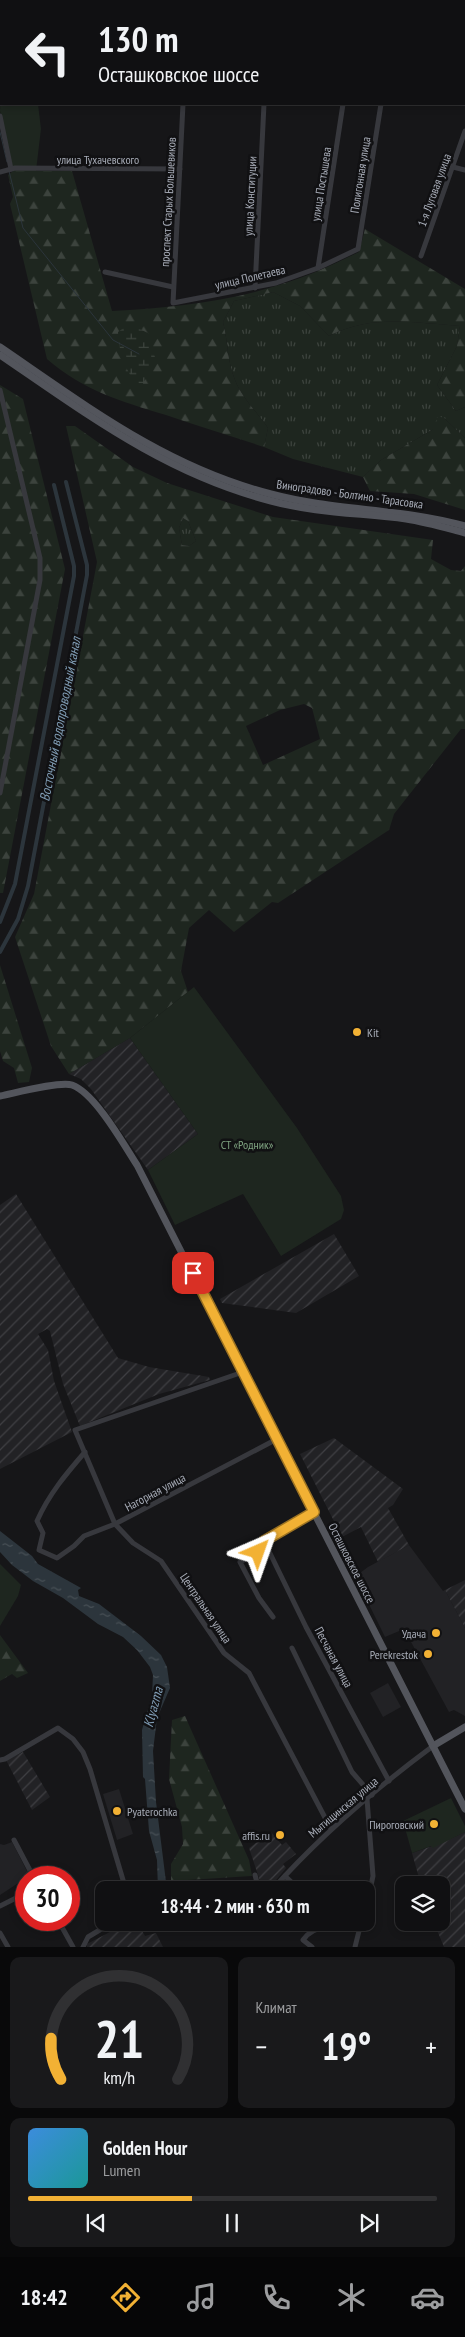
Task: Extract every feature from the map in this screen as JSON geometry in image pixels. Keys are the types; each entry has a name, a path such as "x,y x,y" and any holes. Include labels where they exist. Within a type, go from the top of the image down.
{"main road":[{"name":"Виноградово - Болтино - Тарасовка","path":"0,347 139,440 187,465 225,481 273,495 407,513 465,526"},
{"name":"Виноградово - Болтино - Тарасовка","path":"0,355 136,446 185,472 225,488 273,502 407,520 465,533"},
{"name":"Осташковское шоссе","path":"0,1096 59,1084 72,1084 86,1093 104,1114 144,1175 465,1809"},
{"path":"433,1746 465,1727"}],"street":[{"name":"проспект Старых Большевиков","path":"172,302 183,105"},
{"name":"улица Конституции","path":"255,288 264,105"},
{"name":"улица Постышева","path":"318,268 343,105"},
{"name":"Полигонная улица","path":"358,250 381,105"},
{"path":"0,116 13,168 0,172"},
{"name":"1-я Луговая улица","path":"421,256 465,131"},
{"path":"453,167 465,170"},
{"name":"улица Тухачевского","path":"13,168 180,169"},
{"name":"улица Полетаева","path":"172,302 255,288 286,280 358,250"},
{"path":"105,272 173,287"},
{"path":"0,390 40,558 40,580 0,793"},
{"name":"Центральная улица","path":"243,1372 75,1430 115,1524 133,1543 161,1561 224,1653 248,1673 331,1829"},
{"name":"Нагорная улица","path":"85,1452 46,1500 37,1521 43,1533 38,1549 57,1558 84,1536 115,1524 277,1439"},
{"path":"273,1617 259,1598 240,1562 258,1552 264,1541 314,1512"},
{"name":"Песчаная улица","path":"264,1541 306,1627 389,1781"},
{"path":"292,1648 352,1772 369,1797 372,1881"},
{"path":"0,1760 5,1759 58,1728 74,1739 83,1752 90,1768 123,1881"},
{"name":"Мытищинская улица","path":"280,1881 331,1829 433,1746"},
{"path":"14,1840 28,1866"},
{"path":"255,1875 256,1881"},
{"path":"285,1876 290,1881"},
{"path":"0,1906 15,1898"},
{"path":"64,1931 73,1947"},
{"path":"83,1947 88,1937 98,1931"},
{"path":"312,1947 303,1940 314,1931"},
{"path":"355,1947 359,1931"},
{"path":"0,1933 8,1947"}],"shaded area":[{"path":"130,1038 198,1134 148,1170 91,1089 81,1079 69,1074"},
{"path":"16,1194 118,1358 149,1367 209,1377 210,1380 159,1394 80,1426 63,1384 50,1331 47,1329 38,1334 48,1350 54,1381 72,1432 0,1469 0,1205"},
{"path":"334,1234 359,1276 296,1313 222,1303 220,1299"},
{"path":"334,1438 403,1489 393,1505 388,1508 409,1545 378,1562 361,1527 342,1537 300,1454"},
{"name":"Удача","path":"409,1545 443,1591 445,1590 465,1628 465,1716 454,1710 449,1712 404,1629 385,1637 357,1580 356,1576 368,1567"},
{"path":"465,1580 465,1628 445,1590"},
{"path":"388,1683 401,1707 383,1717 370,1693"},
{"path":"23,1752 50,1797 32,1810 6,1760"},
{"path":"119,1789 133,1834 117,1840 103,1794"},
{"path":"271,1832 282,1845 286,1842 296,1854 283,1864 286,1868 275,1881 260,1881 249,1848"},
{"path":"465,1832 465,1947 444,1947 437,1931 450,1931 450,1876 418,1876 412,1853 433,1847"},
{"path":"12,1842 24,1866 15,1866 15,1885 0,1895 0,1844 4,1845"},
{"path":"112,1931 142,1931 145,1936 156,1933 163,1947 87,1947 87,1944"}],"green space":[{"path":"0,105 38,105 41,129 36,171 13,171"},
{"path":"13,171 72,171 112,311 176,306 219,300 292,281 359,252 365,229 465,289 465,407 456,411 437,385 457,346 460,326 410,322 377,322 345,329 329,336 300,306 273,292 234,301 223,322 230,366 235,380 246,399 268,428 264,447 133,405 89,387 47,359 10,204 13,197 8,175"},
{"path":"273,292 300,306 329,336 345,329 377,322 410,322 460,326 457,346 437,385 456,411 465,407 465,438 444,418 432,430 381,460 363,477 293,459 264,447 268,428 246,399 235,380 230,366 223,322 234,301"},
{"path":"129,324 148,333 156,361 141,387 135,382 127,369 120,347 118,332"},
{"path":"0,385 23,399 65,569 3,893 0,893"},
{"path":"438,416 444,418 465,438 465,510 414,494 370,491 363,477 381,460 432,430"},
{"path":"66,426 75,426 133,467 167,483 273,517 433,540 431,559 451,570 461,571 465,566 465,729 461,729 394,814 389,830 278,903 272,902 234,932 209,910 189,928 181,971 188,992 130,1038 69,1074 51,1046 15,937 34,894 97,562","holes":["183,518 188,521 196,541 189,546 182,545 179,528","304,704 312,708 320,739 263,765 246,726 280,710"]},
{"path":"183,518 188,521 196,541 189,546 182,545 179,528"},
{"path":"0,965 32,1068 29,1082 18,1083 14,1068 3,1061 0,1051"},
{"name":"СТ «Родник»","path":"194,987 297,1128 341,1196 344,1210 341,1219 281,1256 243,1194 175,1225 148,1170 198,1134 130,1038"},
{"path":"0,1564 21,1585 18,1596 0,1626"},
{"path":"0,1635 28,1673 17,1678 12,1674 0,1681"},
{"path":"185,1716 249,1860 252,1876 171,1881 171,1864 183,1844 182,1827 169,1779 172,1720"},
{"name":"Пироговский","path":"451,1798 465,1826 465,1832 433,1848 431,1846 412,1853 403,1821"}],"water":[{"name":"Klyazma","path":"0,1531 32,1556 38,1564 81,1588 78,1590 79,1596 99,1604 141,1636 161,1655 167,1667 170,1688 157,1718 153,1751 156,1802 166,1881 158,1881 157,1860 149,1831 145,1779 143,1777 142,1730 152,1695 153,1675 150,1667 137,1650 123,1637 98,1624 63,1598 33,1581 12,1565 0,1552"}],"waterway":[{"path":"0,132 7,162"},
{"path":"9,171 23,228 113,340 139,354"},
{"name":"Восточный водопроводный канал","path":"0,952 18,919 28,886 87,575 87,565 66,482"},
{"name":"Восточный водопроводный канал","path":"0,922 15,884 74,576 74,566 54,485"}],"place":[{"name":"Kit","path":"357,1032"},
{"name":"Удача","path":"436,1633"},
{"name":"Perekrestok","path":"428,1654"},
{"name":"Pyaterochka","path":"117,1811"},
{"name":"Пироговский","path":"434,1824"},
{"name":"affis.ru","path":"280,1835"}],"route":[{"path":"193,1273 314,1512 264,1541 260,1545 258,1552"}]}
